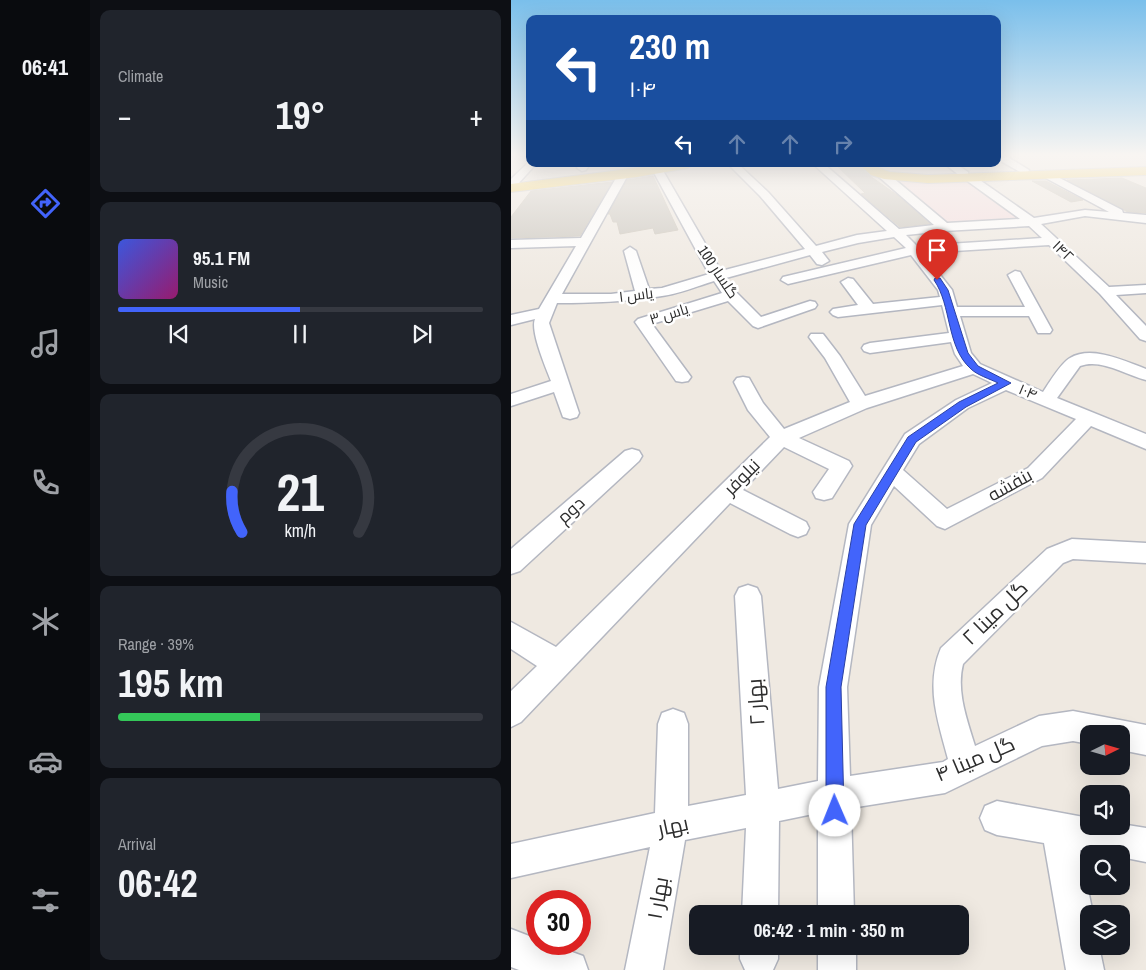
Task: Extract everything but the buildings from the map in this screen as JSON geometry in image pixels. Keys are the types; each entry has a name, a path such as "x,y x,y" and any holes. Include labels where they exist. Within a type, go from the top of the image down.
{"street":[{"path":"570,412 543,335 541,323 548,306 608,201"},
{"name":"گلسار 100","path":"679,201 717,276 731,295 758,323 810,304"},
{"path":"770,201 813,252 831,270"},
{"path":"860,201 914,250 945,290 963,354 974,368"},
{"path":"916,201 944,227"},
{"name":"۱۴۲","path":"1003,201 1032,222 1105,292 1146,336"},
{"path":"1098,201 1118,212"},
{"path":"896,233 944,227 1032,222 1085,213 1146,219"},
{"name":"یاس ۱","path":"511,320 548,306 663,292 857,239 896,233"},
{"path":"788,280 914,250 1052,241"},
{"path":"511,259 517,244 585,242"},
{"path":"630,251 645,295"},
{"path":"1015,275 1044,330"},
{"path":"848,282 869,309"},
{"path":"1105,292 1146,289"},
{"name":"یاس ۳","path":"682,377 643,322 731,295"},
{"path":"838,312 950,306 1034,312"},
{"path":"870,348 959,336"},
{"path":"817,337 832,356 861,404"},
{"path":"1046,400 1079,358 1097,358 1146,375"},
{"name":"۱۰۴","path":"974,368 1146,442"},
{"name":"نیلوفر","path":"511,712 557,663 781,438 861,404 974,368"},
{"path":"743,382 755,406 781,438 842,466 824,492"},
{"path":"836,905 833,687 860,524 912,439 963,404 1006,383"},
{"path":"511,400 561,384"},
{"name":"بنفشه","path":"892,472 945,520 1035,473 1088,418"},
{"name":"دوم","path":"511,564 632,456"},
{"path":"727,492 798,528"},
{"name":"گل مینا ۲","path":"966,766 945,689 947,669 951,656 1055,556 1072,549 1146,553"},
{"name":"بهار ۲","path":"748,596 763,808 760,905"},
{"path":"511,634 557,663"},
{"name":"بهار ۱","path":"644,970 671,826 673,724"},
{"name":"گل مینا ۴","path":"835,794 945,777 1039,731 1073,726 1080,727"},
{"path":"1130,737 1146,740"},
{"name":"بهار","path":"511,862 671,826 835,794"},
{"path":"997,818 1146,846"},
{"path":"1059,830 1085,970"},
{"path":"511,948 569,970"},
{"path":"837,955 837,970"}],"shaded area":[{"path":"920,201 1000,201 1029,220 951,225"}],"route":[{"path":"835,811 833,687 860,524 912,439 963,404 1006,383 974,368 963,354 945,290 937,280"}]}
